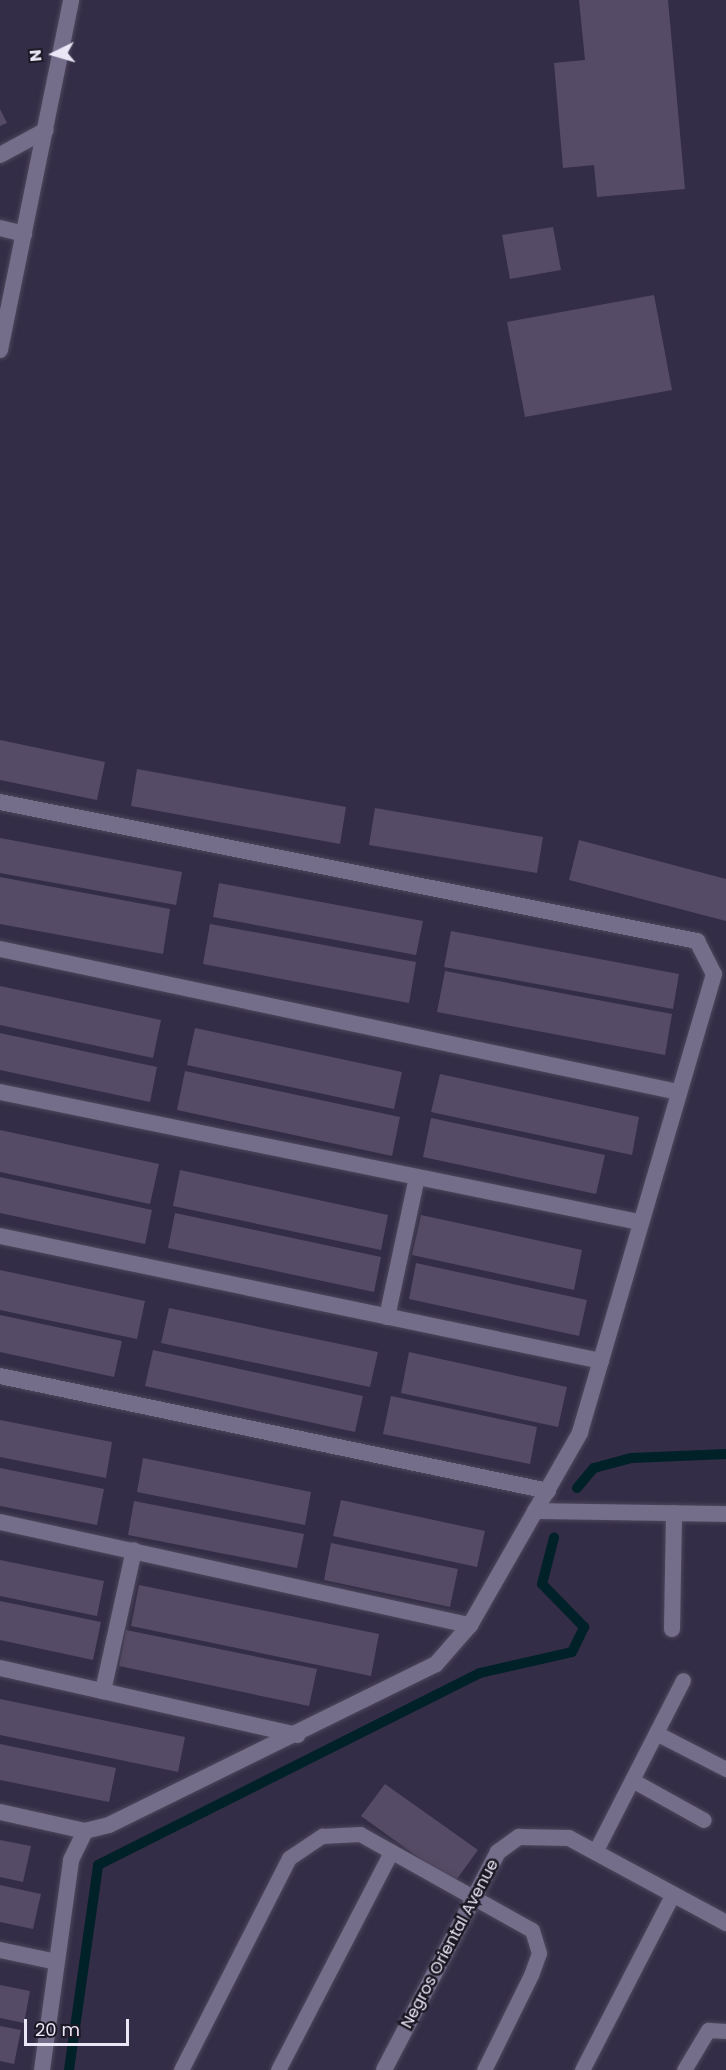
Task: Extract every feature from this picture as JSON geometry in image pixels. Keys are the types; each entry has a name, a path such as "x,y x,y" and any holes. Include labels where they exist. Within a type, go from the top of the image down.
{"street":[{"path":"0,351 71,0"},
{"path":"0,154 46,130"},
{"path":"0,228 24,234"},
{"path":"0,802 698,940 714,974 639,1222 580,1433 470,1625 436,1664 298,1734 85,1832 75,1844 42,2070"},
{"path":"0,949 678,1092"},
{"path":"0,1092 639,1222"},
{"path":"387,1317 417,1177"},
{"path":"0,1236 601,1361"},
{"path":"0,1377 548,1491"},
{"path":"535,1511 726,1514"},
{"path":"672,1629 674,1513"},
{"path":"0,1522 470,1625"},
{"path":"103,1692 134,1550"},
{"path":"0,1668 298,1734"},
{"path":"0,1812 85,1832"},
{"name":"Negros Oriental Avenue","path":"384,2070 498,1852 519,1837 569,1838 726,1923"},
{"path":"0,1950 57,1962"}],"lane":[{"path":"595,1852 683,1680"},
{"path":"656,1733 726,1769"},
{"path":"632,1780 704,1820"},
{"path":"181,2070 289,1858 322,1836 360,1834 532,1930 539,1953 484,2070"},
{"path":"278,2070 391,1852"},
{"path":"582,2070 673,1894"},
{"path":"684,2070 708,2030 726,2031"}],"building":[{"path":"579,0 668,0 685,189 597,197 594,165 563,168 554,63 585,60"},
{"path":"0,109 7,123 0,126"},
{"path":"553,227 561,270 510,279 502,235"},
{"path":"654,295 672,390 525,417 507,322"},
{"path":"0,740 105,762 97,800 0,780"},
{"path":"137,769 346,807 340,844 131,806"},
{"path":"375,808 543,837 537,873 369,845"},
{"path":"0,838 182,872 176,905 0,873"},
{"path":"579,840 726,879 726,921 569,880"},
{"path":"0,877 170,909 163,954 0,924"},
{"path":"219,883 423,921 416,955 213,917"},
{"path":"210,924 416,962 409,1003 203,964"},
{"path":"451,931 679,974 673,1009 444,967"},
{"path":"445,971 672,1014 665,1055 437,1012"},
{"path":"0,986 161,1020 153,1058 0,1025"},
{"path":"195,1028 402,1072 394,1109 187,1065"},
{"path":"0,1033 157,1067 150,1102 0,1070"},
{"path":"185,1071 400,1117 392,1156 177,1110"},
{"path":"440,1074 639,1117 632,1155 431,1112"},
{"path":"431,1118 605,1155 596,1194 423,1157"},
{"path":"0,1130 159,1164 150,1204 0,1172"},
{"path":"180,1170 388,1215 381,1250 173,1206"},
{"path":"0,1177 152,1210 145,1244 0,1213"},
{"path":"175,1213 381,1257 374,1292 168,1248"},
{"path":"421,1215 582,1250 574,1290 412,1255"},
{"path":"416,1263 587,1300 579,1336 409,1299"},
{"path":"0,1270 145,1301 137,1339 0,1310"},
{"path":"169,1308 378,1352 370,1387 161,1343"},
{"path":"0,1315 122,1341 114,1377 0,1352"},
{"path":"153,1350 363,1396 355,1432 145,1386"},
{"path":"409,1352 567,1387 558,1427 401,1393"},
{"path":"391,1396 537,1427 530,1464 383,1434"},
{"path":"0,1420 112,1442 106,1478 0,1457"},
{"path":"143,1458 311,1492 305,1525 137,1492"},
{"path":"0,1468 104,1489 97,1525 0,1506"},
{"path":"341,1500 485,1531 477,1567 333,1536"},
{"path":"134,1501 304,1534 297,1568 128,1535"},
{"path":"331,1543 458,1569 450,1607 324,1580"},
{"path":"0,1560 104,1581 97,1616 0,1596"},
{"path":"139,1585 379,1634 371,1676 131,1626"},
{"path":"0,1601 101,1622 93,1660 0,1640"},
{"path":"126,1630 317,1669 309,1706 119,1666"},
{"path":"0,1699 185,1737 178,1772 0,1735"},
{"path":"0,1744 116,1768 109,1802 0,1780"},
{"path":"385,1784 478,1850 454,1883 361,1816"},
{"path":"0,1840 31,1846 23,1882 0,1877"},
{"path":"0,1885 41,1894 33,1929 0,1922"},
{"path":"0,1985 30,1991 24,2023 0,2018"},
{"path":"0,2026 21,2030 14,2064 0,2061"}],"waterway":[{"path":"577,1488 594,1468 632,1458 726,1454"},
{"path":"69,2070 98,1865 480,1673 572,1652 584,1627 542,1584 554,1538"}]}
